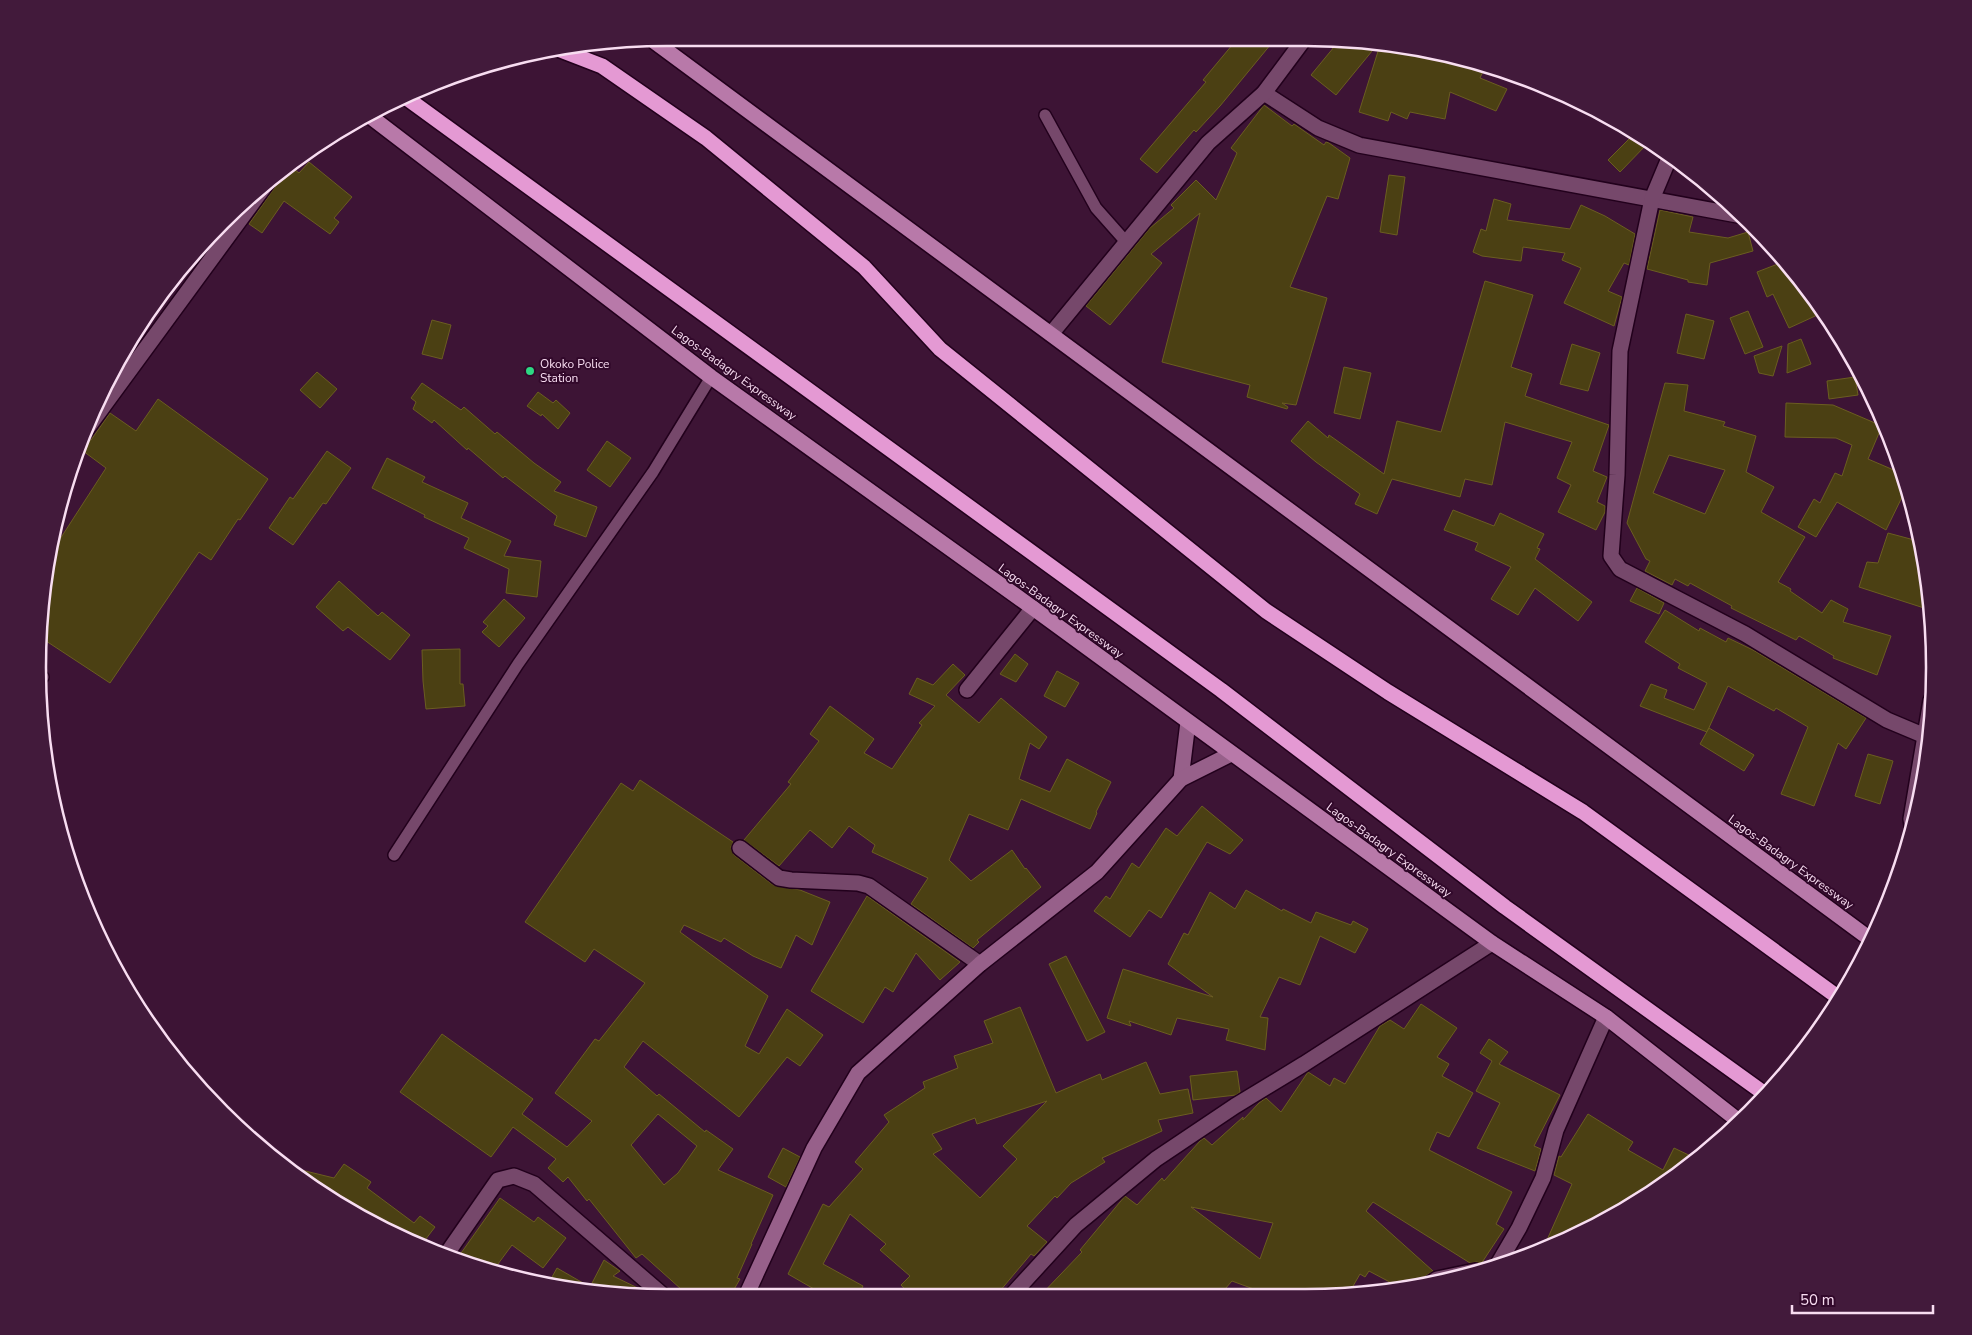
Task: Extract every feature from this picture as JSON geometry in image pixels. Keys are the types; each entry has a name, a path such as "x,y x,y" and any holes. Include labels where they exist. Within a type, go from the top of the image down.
{"highway":[{"path":"571,54 602,66 706,138 864,267 940,348 1266,611 1388,692 1584,812 1833,994"},
{"name":"Lagos-Badagry Expressway","path":"412,102 1213,684 1505,907 1760,1090"}],"main road":[{"name":"Lagos-Badagry Expressway","path":"661,46 1865,935"},
{"name":"Lagos-Badagry Expressway","path":"375,120 711,377 1033,608 1492,943 1606,1017 1733,1117"},
{"path":"1181,779 1188,722"},
{"path":"749,1289 814,1148 858,1073 980,964 1097,872 1181,779 1232,754"}],"street":[{"path":"1051,334 1208,143 1264,93 1299,46"},
{"path":"1264,93 1318,128 1359,145 1728,213"},
{"path":"1667,163 1652,200 1620,351 1617,475 1611,556 1620,569 1745,634 1887,720 1921,734"},
{"path":"106,403 245,212"},
{"path":"967,690 1033,608"},
{"path":"740,848 779,878 858,883 869,886 980,964"},
{"path":"1017,1289 1076,1225 1156,1159 1235,1106 1492,943"},
{"path":"1502,1256 1519,1228 1543,1178 1556,1130 1606,1017"},
{"path":"450,1249 498,1180 514,1176 534,1184 655,1288"}],"lane":[{"path":"1045,115 1096,208 1127,243"},
{"path":"394,856 518,664 653,472 711,377"}],"building":[{"path":"1231,46 1269,46 1220,106 1196,132 1194,130 1157,173 1140,159 1206,82 1203,80"},
{"path":"1334,47 1372,51 1336,95 1311,75"},
{"path":"1378,51 1426,58 1465,67 1482,72 1480,78 1507,89 1496,111 1450,92 1445,119 1410,112 1407,119 1391,112 1388,121 1359,112"},
{"path":"1264,105 1292,126 1294,124 1324,145 1326,142 1329,143 1350,158 1338,199 1327,196 1290,287 1327,298 1296,405 1282,403 1288,407 1287,409 1247,397 1250,385 1162,362 1200,213 1151,254 1162,263 1110,325 1086,306 1150,228 1174,208 1171,205 1196,180 1216,200 1237,153 1231,148"},
{"path":"1630,138 1644,147 1620,172 1608,160"},
{"path":"309,162 352,197 334,218 339,222 330,234 284,201 262,233 249,224 277,185 295,170 299,173"},
{"path":"1389,175 1405,177 1397,235 1380,232"},
{"path":"1494,199 1511,204 1507,220 1570,229 1581,205 1605,216 1635,234 1629,265 1624,263 1608,291 1622,297 1614,326 1564,303 1581,268 1562,260 1565,253 1523,247 1521,261 1482,256 1473,252 1481,229 1486,231"},
{"path":"1660,210 1693,217 1689,232 1728,238 1748,232 1753,251 1710,263 1707,285 1688,282 1688,280 1647,269"},
{"path":"1777,264 1816,316 1789,328 1773,294 1767,297 1757,272"},
{"path":"1485,281 1533,295 1511,367 1532,374 1525,396 1609,425 1593,471 1607,477 1597,502 1605,506 1605,512 1596,530 1558,512 1571,485 1557,478 1572,442 1505,422 1492,485 1465,479 1460,497 1392,479 1377,514 1355,504 1360,494 1291,441 1308,421 1328,438 1329,435 1384,474 1397,421 1441,432"},
{"path":"1748,311 1763,347 1745,354 1730,318"},
{"path":"1686,314 1714,321 1704,359 1677,353"},
{"path":"432,320 451,325 442,359 422,354"},
{"path":"1801,339 1811,364 1787,373 1788,344"},
{"path":"1572,344 1600,353 1588,391 1560,384"},
{"path":"1782,346 1773,376 1759,373 1754,356"},
{"path":"1344,367 1371,373 1360,419 1334,413"},
{"path":"317,372 337,389 320,408 300,390"},
{"path":"1854,377 1858,395 1829,399 1827,381"},
{"path":"422,383 461,410 464,407 495,434 497,432 534,463 561,482 554,491 597,507 586,537 554,525 557,516 505,476 503,478 468,448 467,450 434,420 432,423 413,409 416,402 411,398"},
{"path":"1665,383 1688,385 1684,411 1725,422 1723,426 1756,436 1746,472 1774,487 1761,512 1805,537 1778,582 1791,589 1790,591 1822,613 1831,600 1848,609 1843,622 1891,636 1877,675 1833,658 1834,656 1799,636 1796,640 1731,608 1732,606 1690,583 1688,586 1675,579 1672,585 1645,571 1650,561 1646,559 1627,523","holes":["1669,455 1725,470 1705,514 1653,493"]},
{"path":"538,392 553,403 556,400 570,413 558,429 542,414 541,416 527,406"},
{"path":"158,399 268,479 240,520 238,519 211,560 199,552 110,683 47,642 52,586 59,540 106,468 85,453 90,440 110,413 136,431"},
{"path":"1786,403 1833,405 1875,423 1879,433 1868,459 1894,470 1902,497 1886,530 1837,502 1816,537 1798,527 1814,499 1820,503 1835,473 1842,476 1852,445 1836,438 1785,437"},
{"path":"607,441 631,458 610,487 587,470"},
{"path":"327,451 351,468 326,504 323,503 293,545 269,528 290,497 293,499"},
{"path":"387,458 425,477 422,482 468,503 461,518 511,541 504,556 541,561 537,597 506,593 509,569 464,548 469,538 424,517 425,515 372,488"},
{"path":"1453,510 1494,526 1500,513 1544,534 1537,548 1540,549 1535,559 1592,602 1578,621 1535,588 1518,615 1491,599 1511,567 1475,550 1478,543 1444,530"},
{"path":"1888,533 1913,540 1922,607 1859,587 1867,562 1878,563"},
{"path":"339,581 378,616 382,612 410,635 390,660 348,627 343,631 316,607"},
{"path":"1637,588 1664,603 1659,614 1630,601"},
{"path":"504,599 525,618 499,647 482,632 488,626 483,622"},
{"path":"1665,610 1699,631 1700,628 1726,642 1728,638 1753,650 1866,718 1846,749 1838,743 1814,806 1781,794 1808,727 1776,708 1774,711 1728,686 1707,732 1640,706 1651,684 1667,690 1664,698 1694,710 1707,683 1678,668 1680,664 1645,642"},
{"path":"460,649 460,684 463,684 465,706 426,709 422,650"},
{"path":"1015,654 1028,664 1016,682 1000,674"},
{"path":"953,664 965,675 946,695 979,723 1001,698 1047,737 1039,749 1030,743 1019,779 1050,792 1067,759 1111,782 1090,829 1021,799 1008,830 969,814 949,860 971,881 1012,850 1041,887 977,940 979,942 973,948 911,904 928,878 872,852 875,845 849,826 832,848 810,830 779,866 744,840 791,784 788,782 819,741 810,734 830,706 874,739 864,753 892,769 922,725 919,723 935,706 909,694 917,678 933,685"},
{"path":"1057,671 1079,683 1065,707 1044,696"},
{"path":"1709,728 1754,755 1744,771 1700,744"},
{"path":"1868,754 1893,761 1880,804 1855,796"},
{"path":"640,780 733,842 731,847 734,855 773,885 800,890 830,902 812,945 796,935 781,968 753,956 724,938 721,942 684,925 680,932 768,996 745,1046 759,1054 787,1009 823,1035 800,1066 787,1057 739,1117 643,1041 624,1067 657,1096 659,1094 705,1132 706,1130 733,1149 718,1170 773,1195 751,1244 737,1278 740,1279 734,1289 681,1289 642,1254 636,1258 589,1199 587,1201 568,1177 563,1182 548,1168 556,1159 513,1127 491,1157 400,1092 442,1034 533,1099 522,1114 567,1147 592,1121 555,1093 595,1039 599,1041 645,983 594,949 585,962 525,922 621,783 633,791","holes":["658,1114 697,1146 678,1173 664,1185 631,1145"]},
{"path":"1202,806 1243,840 1230,854 1207,842 1161,918 1149,910 1130,937 1094,911 1106,896 1110,899 1132,863 1139,868 1166,828 1177,836"},
{"path":"1246,890 1282,911 1283,909 1311,923 1316,912 1351,925 1353,921 1368,929 1355,953 1320,936 1300,985 1279,977 1260,1017 1268,1018 1265,1050 1226,1040 1229,1029 1177,1018 1171,1035 1129,1021 1131,1026 1107,1018 1123,969 1213,997 1168,964 1184,933 1188,935 1210,892 1235,909"},
{"path":"867,896 960,962 940,980 916,953 893,992 885,987 863,1023 811,991"},
{"path":"1066,956 1105,1032 1087,1041 1049,964"},
{"path":"1421,1004 1457,1028 1437,1057 1449,1064 1442,1076 1473,1093 1449,1137 1437,1132 1429,1150 1512,1192 1496,1224 1504,1229 1482,1263 1470,1263 1373,1202 1366,1211 1433,1271 1423,1277 1390,1282 1369,1271 1365,1277 1360,1274 1353,1286 1304,1289 1254,1289 1232,1281 1225,1289 1047,1289 1082,1252 1080,1250 1125,1196 1137,1205 1162,1178 1164,1181 1200,1141 1204,1138 1212,1145 1266,1098 1281,1112 1308,1072 1330,1086 1334,1078 1345,1084 1380,1026 1390,1020 1404,1029","holes":["1191,1207 1273,1223 1260,1259"]},
{"path":"1020,1007 1056,1093 1100,1074 1102,1080 1146,1062 1160,1094 1188,1089 1193,1113 1158,1120 1162,1131 1102,1158 1105,1162 1071,1183 1057,1198 1055,1196 1027,1226 1047,1242 1034,1256 1031,1254 1002,1289 905,1289 901,1285 910,1276 880,1250 886,1244 850,1214 823,1264 863,1286 862,1289 814,1289 788,1274 823,1204 829,1207 863,1169 855,1162 889,1122 884,1115 925,1088 923,1082 958,1068 954,1056 993,1043 984,1021","holes":["1047,1101 1003,1146 1017,1159 980,1198 933,1154 942,1149 932,1134 975,1118 977,1124"]},
{"path":"1489,1039 1508,1052 1499,1064 1560,1095 1534,1146 1541,1149 1535,1171 1477,1148 1500,1103 1476,1091 1492,1061 1480,1053"},
{"path":"1237,1071 1240,1092 1236,1095 1193,1100 1190,1076"},
{"path":"1588,1114 1633,1142 1628,1150 1663,1170 1674,1148 1689,1155 1650,1184 1615,1206 1548,1239 1572,1184 1554,1175 1559,1156 1561,1157"},
{"path":"783,1148 800,1157 786,1187 768,1177"},
{"path":"344,1164 371,1182 367,1188 414,1223 420,1216 435,1227 426,1239 357,1206 303,1171 334,1178"},
{"path":"500,1198 534,1222 538,1217 566,1238 543,1268 512,1245 497,1265 461,1253"},
{"path":"604,1260 620,1271 613,1276 637,1287 627,1287 592,1284"},
{"path":"557,1268 582,1282 552,1278"}],"place":[{"name":"Okoko Police Station","path":"530,371"}]}
